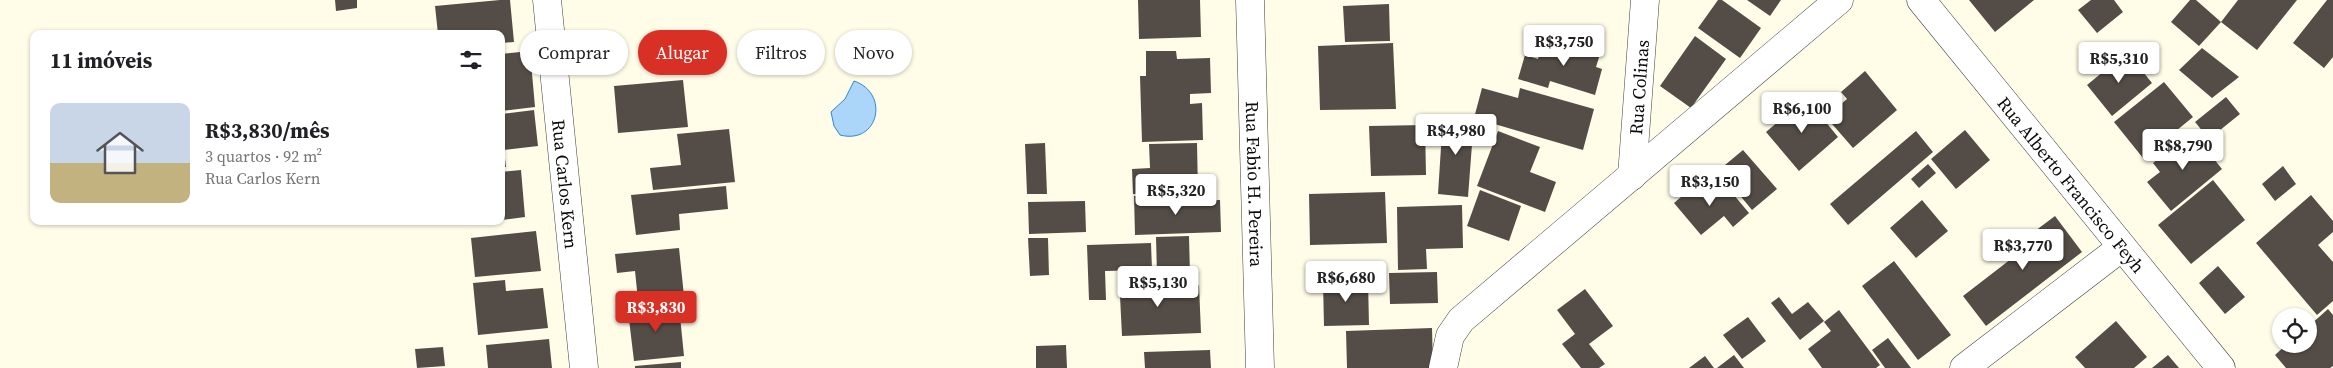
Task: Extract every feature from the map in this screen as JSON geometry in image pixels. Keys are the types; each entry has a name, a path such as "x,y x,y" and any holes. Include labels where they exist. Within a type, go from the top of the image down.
{"street":[{"name":"Rua Carlos Kern","path":"546,0 584,368"},
{"name":"Rua Fabio H. Pereira","path":"1250,0 1260,368"},
{"name":"Rua Colinas","path":"1632,176 1645,0"},
{"path":"1442,368 1450,336 1461,320 1839,0"},
{"name":"Rua Alberto Francisco Feyh","path":"1921,0 2220,368"},
{"path":"1964,368 2122,247"}],"water":[{"path":"854,81 865,87 872,96 876,106 875,116 871,125 864,132 853,136 840,135 834,126 831,112 845,99"}],"building":[{"path":"335,0 357,0 357,8 336,11"},
{"path":"510,0 514,42 505,43 505,30 438,30 435,6"},
{"path":"1138,0 1200,0 1201,37 1139,39"},
{"path":"1718,0 1722,0 1761,28 1740,58 1698,28"},
{"path":"1747,0 1781,0 1770,16"},
{"path":"1969,0 2034,0 1995,32"},
{"path":"2091,0 2114,0 2123,12 2097,33 2078,10"},
{"path":"2190,0 2196,0 2221,22 2199,46 2171,22"},
{"path":"2238,0 2297,0 2257,50 2221,22"},
{"path":"2327,0 2333,0 2333,57 2324,68 2293,43"},
{"path":"1389,4 1390,41 1345,42 1343,6"},
{"path":"1695,36 1726,59 1691,108 1660,86"},
{"path":"1559,39 1601,51 1596,67 1602,69 1595,95 1550,81 1548,88 1518,79 1525,55 1538,59 1543,40 1557,44"},
{"path":"1393,43 1396,109 1320,110 1318,46"},
{"path":"2202,48 2239,77 2212,98 2179,70"},
{"path":"1146,51 1176,51 1177,59 1210,58 1211,93 1190,94 1190,104 1202,103 1203,140 1142,142 1140,76 1146,76"},
{"path":"520,52 520,75 532,75 535,107 505,111 505,54"},
{"path":"2127,52 2152,83 2112,116 2087,85"},
{"path":"1865,71 1897,110 1853,148 1826,117 1847,99 1841,92"},
{"path":"683,80 688,127 618,133 614,86"},
{"path":"2164,82 2193,117 2143,158 2114,122"},
{"path":"1482,88 1518,98 1520,88 1594,109 1583,150 1474,118"},
{"path":"2226,97 2240,114 2209,139 2195,122"},
{"path":"1806,98 1838,137 1799,171 1766,132"},
{"path":"534,110 538,146 505,150 505,114"},
{"path":"1443,116 1474,118 1468,197 1438,194"},
{"path":"1425,125 1426,175 1371,176 1369,126"},
{"path":"729,129 735,182 653,190 650,168 681,165 677,134"},
{"path":"1965,130 1990,160 1956,189 1931,159"},
{"path":"1498,131 1540,147 1530,172 1556,182 1545,212 1477,186"},
{"path":"1916,131 1933,152 1848,225 1830,204"},
{"path":"2192,132 2222,169 2171,211 2147,182 2160,172 2153,163"},
{"path":"1045,143 1047,194 1027,194 1025,144"},
{"path":"1197,143 1198,192 1133,194 1132,169 1150,168 1149,144"},
{"path":"1743,150 1777,189 1752,210 1719,170"},
{"path":"1928,164 1936,173 1919,188 1911,179"},
{"path":"2283,166 2296,184 2275,201 2262,184"},
{"path":"521,170 525,217 505,220 505,172"},
{"path":"1703,178 1719,196 1728,188 1749,213 1733,227 1724,216 1701,235 1674,203"},
{"path":"2213,180 2245,220 2191,264 2158,225"},
{"path":"726,186 728,209 679,214 680,230 636,235 631,195"},
{"path":"1480,190 1521,206 1509,241 1467,226"},
{"path":"1385,192 1387,243 1310,245 1309,194"},
{"path":"2311,195 2333,221 2333,232 2318,245 2333,262 2333,301 2317,315 2317,308 2311,308 2256,243"},
{"path":"1134,196 1156,196 1157,201 1220,200 1221,232 1135,235"},
{"path":"1922,200 1948,231 1916,258 1890,228"},
{"path":"1085,201 1086,232 1029,234 1028,202"},
{"path":"1462,205 1463,248 1426,249 1427,269 1398,270 1397,207"},
{"path":"2055,216 2082,252 1986,326 1963,296 2011,259 2006,253"},
{"path":"536,231 541,271 475,277 471,238"},
{"path":"1189,236 1190,275 1157,275 1156,237"},
{"path":"1028,238 1048,238 1049,275 1030,276"},
{"path":"1151,243 1152,270 1105,271 1106,300 1089,300 1087,245"},
{"path":"679,248 684,296 638,300 635,271 617,273 615,254"},
{"path":"1894,261 1951,335 1918,360 1862,286"},
{"path":"2218,266 2245,297 2225,314 2199,283"},
{"path":"1437,272 1438,303 1390,304 1389,273"},
{"path":"1154,274 1154,287 1199,285 1201,333 1122,336 1119,276"},
{"path":"505,280 506,291 543,288 548,328 478,335 473,283"},
{"path":"1368,281 1369,325 1324,326 1323,282"},
{"path":"1585,289 1613,326 1589,344 1605,364 1599,368 1581,368 1562,344 1575,334 1557,310"},
{"path":"1779,297 1792,314 1808,302 1824,321 1800,340 1771,303"},
{"path":"679,306 684,356 634,361 628,311"},
{"path":"2328,309 2333,315 2333,366 2330,368 2286,368 2275,355 2277,353 2317,353 2317,319"},
{"path":"1839,310 1880,365 1876,368 1822,368 1808,349 1831,331 1824,322"},
{"path":"1748,317 1766,341 1742,359 1723,335"},
{"path":"2116,321 2147,357 2134,368 2085,368 2075,357"},
{"path":"1432,328 1433,368 1347,368 1346,331"},
{"path":"1888,338 1911,368 1885,368 1872,350"},
{"path":"549,339 552,368 488,368 486,345"},
{"path":"1066,345 1067,368 1036,368 1036,346"},
{"path":"443,347 445,366 417,368 415,349"},
{"path":"1210,350 1211,368 1145,368 1144,352"},
{"path":"1734,355 1744,368 1717,368"},
{"path":"2168,355 2179,368 2152,368"},
{"path":"1705,356 1714,368 1689,368"},
{"path":"681,362 681,368 635,368 635,366"}]}
